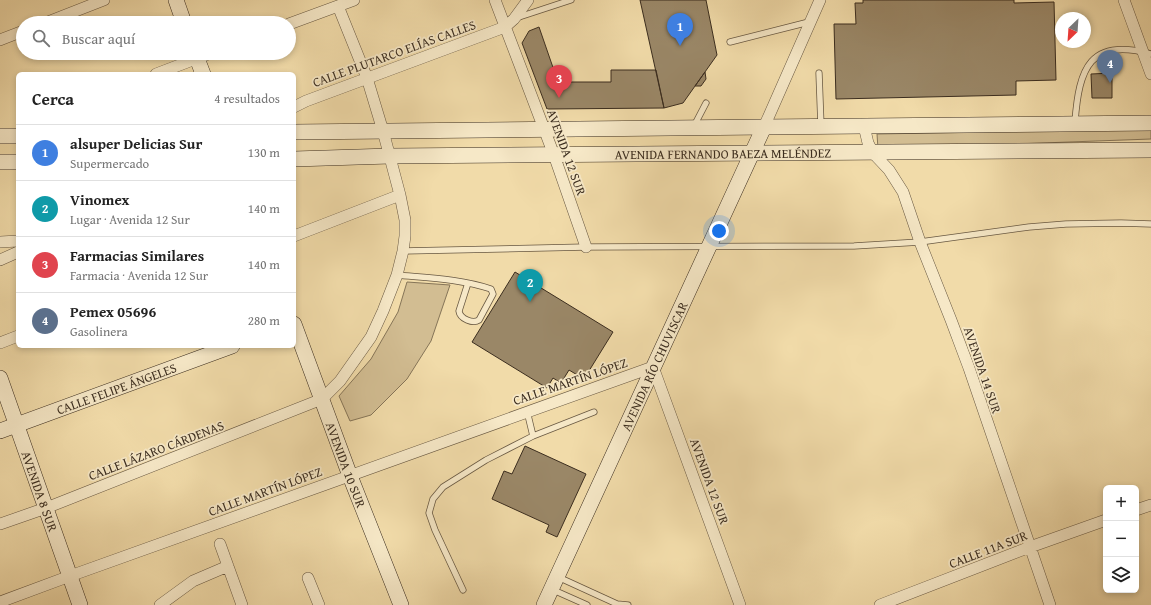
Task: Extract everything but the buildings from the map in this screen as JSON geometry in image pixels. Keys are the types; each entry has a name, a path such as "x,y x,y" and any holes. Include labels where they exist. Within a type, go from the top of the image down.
{"main road":[{"path":"176,0 182,16"},
{"path":"202,60 203,72"},
{"name":"AVENIDA FERNANDO BAEZA MELÉNDEZ","path":"296,132 1151,123"},
{"name":"AVENIDA RÍO CHUVISCAR","path":"544,605 764,127"},
{"path":"0,135 16,136"},
{"name":"AVENIDA FERNANDO BAEZA MELÉNDEZ","path":"296,159 390,156 1151,150"},
{"path":"0,162 16,162"},
{"name":"AVENIDA 10 SUR","path":"296,329 350,476 401,605"},
{"name":"CALLE FELIPE ÁNGELES","path":"0,431 226,348"},
{"name":"AVENIDA 8 SUR","path":"0,378 80,605"}],"street":[{"path":"62,16 104,0"},
{"path":"296,21 354,0"},
{"name":"AVENIDA 12 SUR","path":"495,0 554,155 586,247"},
{"path":"505,27 514,19 528,0"},
{"path":"810,0 814,11"},
{"path":"764,127 820,0"},
{"path":"1124,0 1147,53 1151,74"},
{"path":"322,399 340,381 371,337 397,275 403,251 405,220 390,156 367,78 338,6"},
{"name":"CALLE PLUTARCO ELÍAS CALLES","path":"296,106 505,27"},
{"path":"0,40 16,34"},
{"path":"161,72 189,60"},
{"path":"864,126 868,143 873,153"},
{"path":"0,135 16,128"},
{"name":"AVENIDA 14 SUR","path":"873,153 889,170 903,192 920,242 959,341 1050,605"},
{"path":"296,235 400,196"},
{"path":"0,242 16,241"},
{"path":"0,260 16,253"},
{"path":"0,343 16,337"},
{"name":"AVENIDA 12 SUR","path":"653,367 740,605"},
{"name":"CALLE MARTÍN LÓPEZ","path":"0,602 527,411 653,367"},
{"name":"CALLE LÁZARO CÁRDENAS","path":"0,524 46,508 322,399"},
{"path":"1139,509 1151,505"},
{"name":"CALLE 11A SUR","path":"880,605 1030,547 1103,521"},
{"path":"220,544 242,605"},
{"path":"165,604 193,582 228,566"},
{"path":"308,578 319,605"}],"lane":[{"path":"514,19 571,0"},
{"path":"730,42 809,22"},
{"path":"1075,124 1076,105 1082,76 1097,56 1108,50 1119,49 1129,49 1147,53"},
{"path":"819,73 821,127"},
{"path":"693,128 706,103"},
{"path":"403,251 586,247 854,246 920,242 1037,227 1089,223 1151,224"},
{"path":"397,275 448,279 480,285 491,289 493,294 479,320 474,323 459,315 468,283"},
{"path":"527,411 533,436"},
{"path":"463,590 434,530 429,513 433,499 443,487 486,460 533,436 594,412"},
{"path":"554,583 587,605"},
{"path":"554,583 617,604 628,605"}],"shaded area":[{"path":"1151,129 1151,139 878,149 877,134"},
{"path":"407,282 450,285 431,341 407,379 371,415 350,421 339,396 371,359 398,312"}],"place":[{"name":"alsuper Delicias Sur","path":"680,46"},
{"name":"Pemex 05696","path":"1110,83"},
{"name":"Farmacias Similares","path":"559,98"},
{"name":"Vinomex","path":"530,302"}]}
